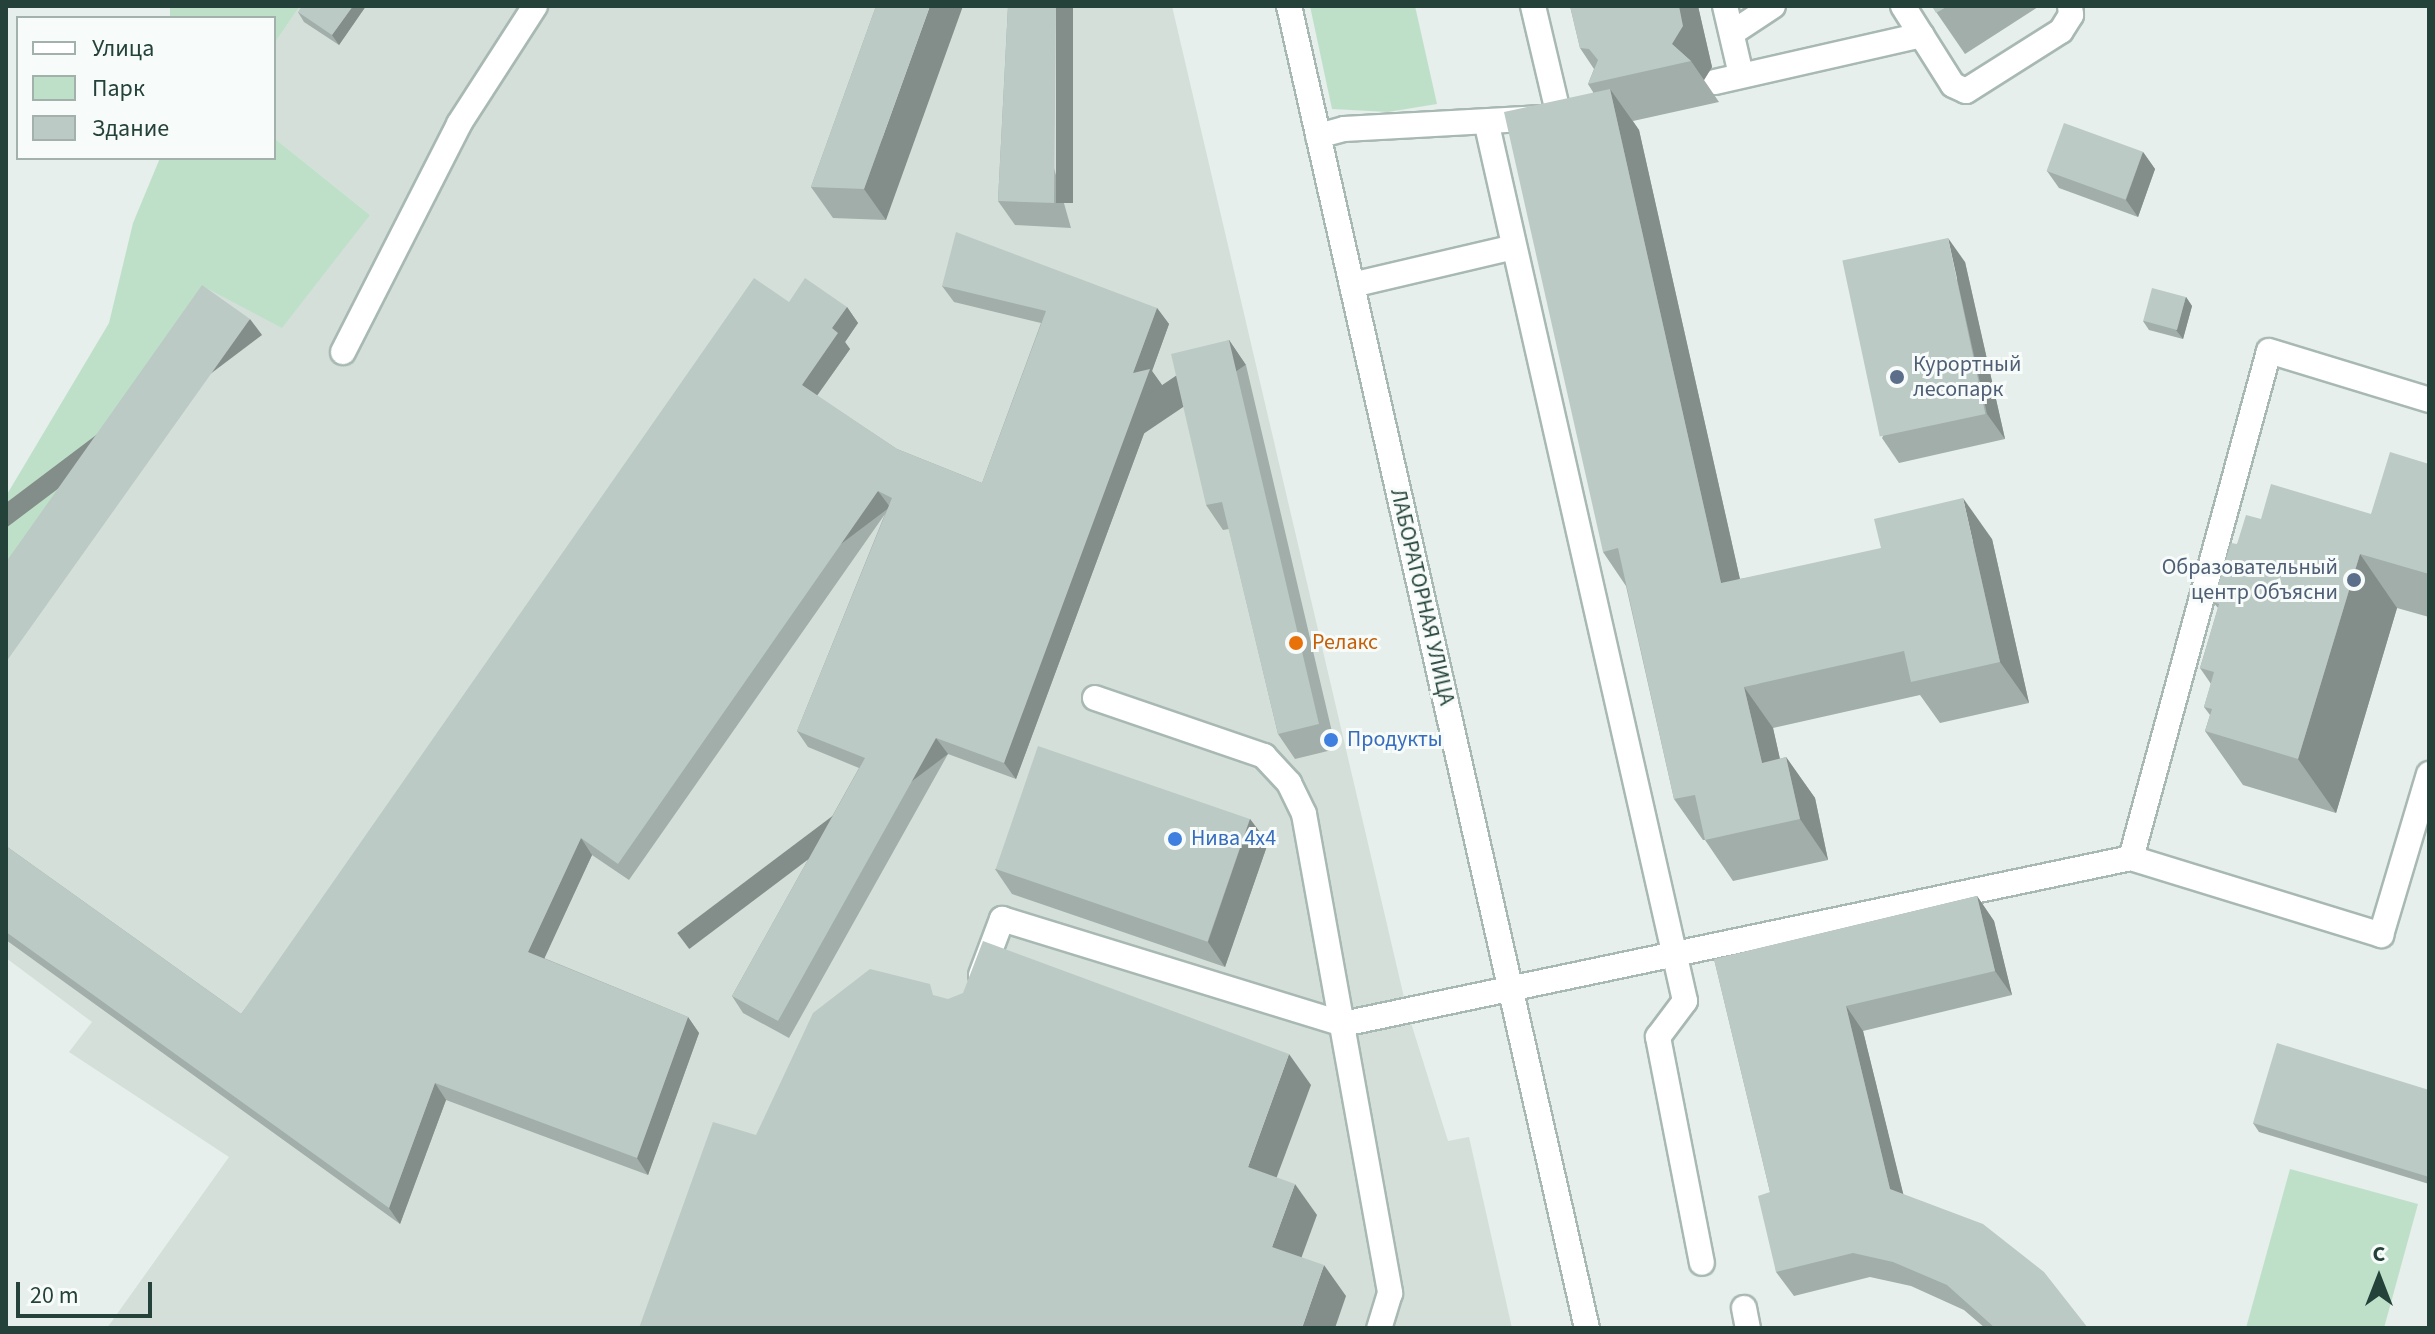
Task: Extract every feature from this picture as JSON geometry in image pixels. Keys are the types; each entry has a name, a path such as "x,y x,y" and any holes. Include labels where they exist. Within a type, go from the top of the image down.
{"street":[{"path":"343,352 459,124 535,6"},
{"name":"ЛАБОРАТОРНАЯ УЛИЦА","path":"1289,6 1510,986 1582,1327"},
{"path":"1533,6 1559,116"},
{"path":"1725,6 1741,75"},
{"path":"1732,33 1773,6"},
{"path":"1903,6 1953,85 1966,91 2061,31 2071,15 2070,6"},
{"path":"1715,82 1922,35"},
{"path":"1318,136 1344,129 1487,125 1585,110"},
{"path":"1487,125 1685,1001 1658,1037 1702,1263"},
{"path":"1352,285 1514,247"},
{"path":"2131,858 2269,351 2429,400"},
{"path":"1095,698 1264,756 1289,783 1304,814 1390,1293 1379,1328"},
{"path":"971,1002 1002,919 1343,1024 1674,950 2131,858 2381,935 2429,774"}],"shaded area":[{"path":"300,6 1172,6 1407,1010 1448,1141 1469,1137 1512,1328 107,1328 229,1157 69,1052 92,1022 6,958 6,583 208,288 370,215 276,140 276,41"}],"green space":[{"path":"170,6 300,6 276,41 276,16 170,16"},
{"path":"1310,6 1415,6 1437,104 1388,112 1332,109"},
{"path":"276,140 370,215 282,328 208,289 6,583 6,496 109,323 133,223 159,160 276,160"},
{"path":"2290,1169 2418,1204 2384,1328 2246,1328"}],"building":[{"path":"302,6 353,6 332,35 298,12"},
{"path":"876,6 930,6 864,189 811,187"},
{"path":"1008,6 1056,6 1054,203 998,201"},
{"path":"1570,6 1679,6 1683,26 1672,44 1691,61 1588,84 1598,60 1589,49 1580,48"},
{"path":"1932,6 1948,6 1936,13"},
{"path":"1610,89 1721,583 1881,548 1874,519 1963,498 2000,662 1911,682 1904,651 1744,687 1762,763 1786,757 1800,819 1705,840 1695,795 1674,799 1618,548 1603,552 1504,112"},
{"path":"2064,123 2143,152 2125,200 2047,171"},
{"path":"956,232 1157,308 1133,373 1150,369 1004,763 936,738 778,1021 732,996 865,758 797,731 892,498 878,491 618,864 581,838 528,952 688,1017 637,1158 435,1083 389,1208 6,932 6,846 241,1014 754,278 789,302 805,278 847,307 832,328 838,333 802,385 897,449 982,483 1046,311 942,286"},
{"path":"1948,238 1985,414 1880,437 1842,260"},
{"path":"202,285 250,319 6,662 6,562"},
{"path":"2152,288 2186,297 2177,330 2143,321"},
{"path":"1229,340 1319,724 1278,734 1222,502 1206,505 1171,354"},
{"path":"2390,452 2429,464 2429,574 2360,554 2298,759 2205,731 2212,709 2204,707 2214,672 2200,668 2219,604 2213,602 2231,543 2237,544 2246,515 2261,519 2271,484 2371,514"},
{"path":"1038,746 1250,819 1207,942 996,869"},
{"path":"1977,896 1995,971 1846,1006 1890,1189 1983,1224 2044,1272 2088,1328 1995,1328 1947,1285 1893,1262 1853,1253 1776,1272 1758,1196 1770,1192 1714,959"},
{"path":"983,941 1289,1054 1248,1167 1295,1184 1272,1247 1324,1265 1302,1328 639,1328 713,1122 756,1135 813,1013 870,969 930,984 933,995 948,999 963,993"},
{"path":"2277,1043 2429,1090 2429,1177 2253,1123"}],"place":[{"name":"Курортный лесопарк","path":"1897,377"},
{"name":"Образовательный центр Объясни","path":"2354,580"},
{"name":"Релакс","path":"1296,643"},
{"name":"Продукты","path":"1331,740"},
{"name":"Нива 4х4","path":"1175,839"}]}
